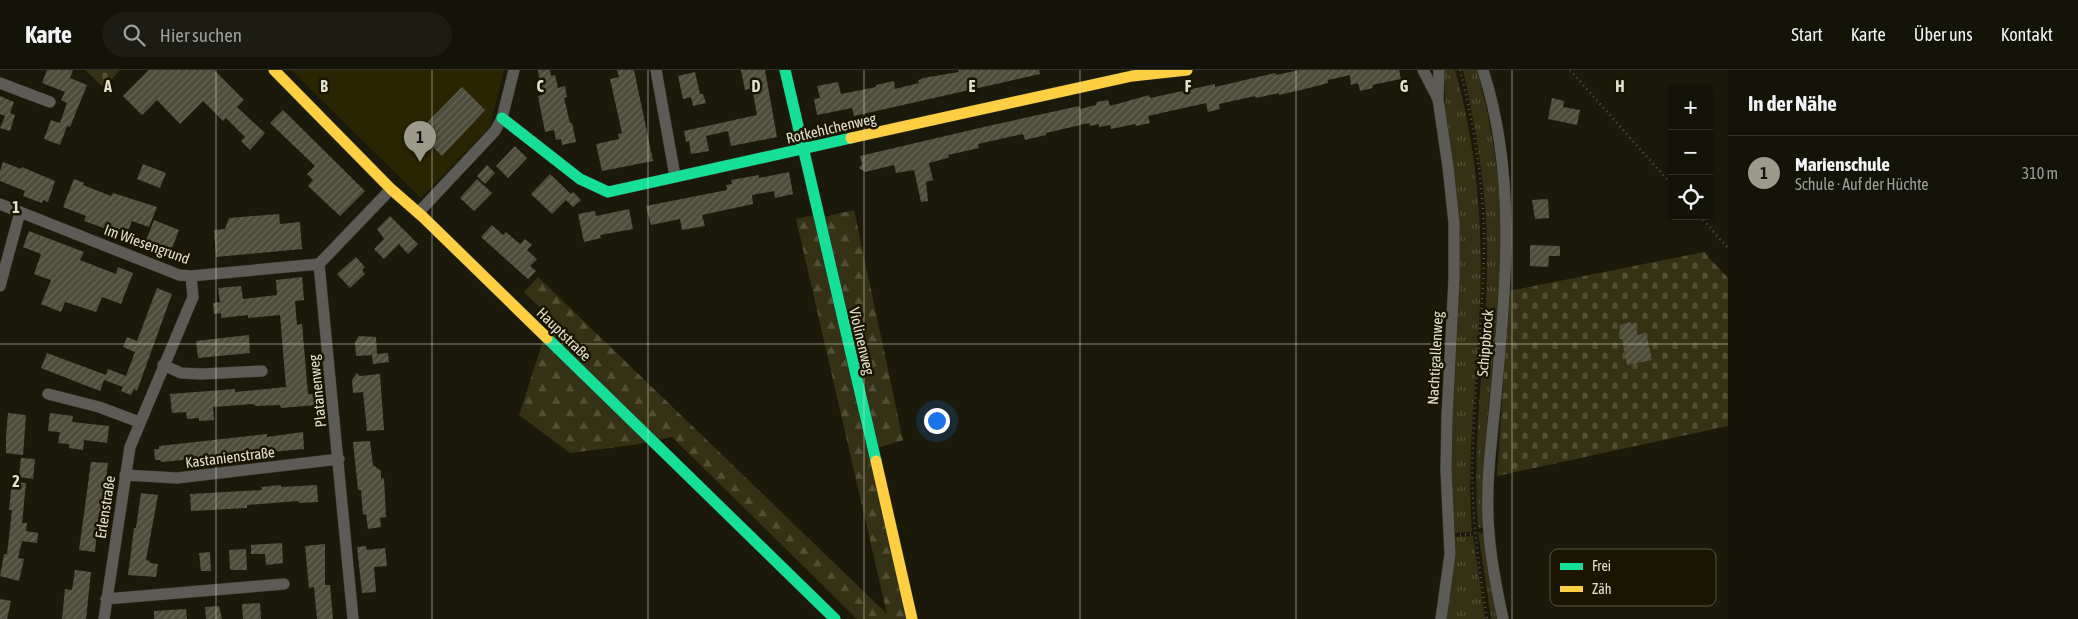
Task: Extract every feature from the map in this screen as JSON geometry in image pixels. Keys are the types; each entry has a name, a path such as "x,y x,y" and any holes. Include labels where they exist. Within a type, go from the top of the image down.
{"street":[{"name":"Hauptstraße","path":"274,70 391,189 418,213 835,619"},
{"path":"418,213 495,131 502,118 514,70"},
{"path":"656,70 675,176"},
{"name":"Violinenweg","path":"785,70 912,619"},
{"name":"Rotkehlchenweg","path":"502,118 580,179 608,192 1132,76 1187,70"},
{"name":"Nachtigallenweg","path":"1423,70 1438,100"},
{"name":"Nachtigallenweg","path":"1439,70 1438,100 1454,224 1454,279 1446,470 1450,536 1447,582 1441,619"},
{"name":"Schippbrock","path":"1483,70 1499,139 1504,184 1506,233 1505,293 1489,476 1489,532 1494,575 1503,619"},
{"path":"0,83 50,102"},
{"path":"319,264 391,189"},
{"name":"Im Wiesengrund","path":"0,204 179,275 191,276 319,264"},
{"path":"0,286 20,212"},
{"name":"Platanenweg","path":"319,264 353,619"},
{"name":"Erlenstraße","path":"104,619 130,447 193,297 191,276"},
{"path":"164,365 181,373 202,374 262,370"},
{"path":"48,394 99,408 139,422"},
{"name":"Kastanienstraße","path":"125,475 177,478 339,459"},
{"path":"106,599 284,584"}],"path":[{"path":"1460,70 1477,160 1484,247 1482,324 1473,446 1476,534 1487,619"},
{"path":"1570,70 1668,180"},
{"path":"1704,220 1728,248"},
{"path":"1450,536 1476,534"}],"shaded area":[{"path":"291,70 504,70 490,127 421,198"}],"green space":[{"path":"85,70 120,70 104,88"},
{"path":"1444,70 1455,70 1469,128 1477,186 1481,274 1471,446 1470,503 1472,532 1454,533 1451,477 1455,346"},
{"path":"1463,70 1477,70 1492,136 1500,204 1500,266 1484,462 1485,529 1478,527 1476,461 1485,328 1486,214 1481,166"},
{"path":"854,210 903,440 878,448 918,619 857,619 672,437 633,445 570,453 519,415 541,347 554,321 524,292 538,277 887,614 796,219 808,216 824,217"},
{"path":"1704,252 1728,278 1728,426 1497,476 1509,291"},
{"path":"1478,532 1485,534 1488,568 1497,619 1491,619"},
{"path":"1473,536 1485,619 1445,619 1453,571 1455,537"}],"building":[{"path":"47,70 73,70 70,78 87,85 70,127 67,126 60,145 44,139 51,120 60,123 67,103 61,100 65,92 42,83"},
{"path":"149,70 214,70 244,100 237,107 265,133 250,150 241,141 245,137 226,118 223,121 203,101 180,124 157,100 142,115 123,96"},
{"path":"538,70 550,70 551,76 555,75 558,88 565,86 567,97 564,98 576,142 562,145 561,139 556,140 554,130 545,132 538,96 542,95"},
{"path":"617,70 634,70 653,161 602,171 596,144 619,139 618,134 622,133 610,79 619,77"},
{"path":"741,70 765,70 777,137 731,146 728,131 706,136 709,151 691,154 689,141 686,142 684,131 757,115 752,88 745,90"},
{"path":"958,70 1039,70 1040,74 854,116 852,108 817,115 814,99 820,98 817,86 838,82 841,94 876,87 876,85 894,81 895,89 919,83 918,81 923,78 959,72"},
{"path":"1300,70 1399,70 1401,79 1372,85 1373,88 1360,91 1358,83 1351,85 1350,75 1328,80 1328,83 1279,95 1279,93 1256,98 1255,96 1219,104 1220,109 1208,112 1206,103 1148,116 1150,123 1136,126 1135,124 1111,129 1110,125 1099,127 1099,124 1090,126 1089,123 1025,140 1023,134 978,144 979,148 948,155 949,157 929,163 933,180 926,182 928,201 921,202 914,170 896,173 894,165 865,172 859,168 862,164 860,156 988,126 1079,106 1080,109 1108,100 1110,106 1149,95 1150,98 1215,84 1215,87 1275,73 1276,75"},
{"path":"695,72 700,94 703,94 706,103 693,106 691,97 683,99 678,76"},
{"path":"462,87 485,110 442,156 418,132"},
{"path":"0,96 14,102 10,113 15,115 10,131 0,128 5,116 0,114"},
{"path":"1552,98 1564,101 1563,107 1580,110 1577,125 1548,119"},
{"path":"283,110 365,191 340,216 308,186 313,180 307,174 315,166 270,123"},
{"path":"515,146 527,158 508,178 496,166"},
{"path":"3,162 21,169 22,167 55,181 48,202 43,200 42,203 23,196 25,191 0,181 0,171"},
{"path":"143,164 166,173 160,188 137,179"},
{"path":"487,165 495,173 485,184 477,176"},
{"path":"789,172 793,194 775,198 774,191 752,195 753,204 702,215 705,226 682,230 680,219 651,225 646,206 727,190 726,185 732,184 731,180 759,175 759,178"},
{"path":"550,174 571,194 573,192 581,200 573,207 566,200 552,214 531,194"},
{"path":"74,179 84,183 83,185 111,196 113,193 157,207 149,227 132,221 126,236 84,221 86,216 63,207"},
{"path":"477,179 492,193 474,211 460,198"},
{"path":"1548,199 1549,218 1535,219 1532,200"},
{"path":"629,209 633,229 600,235 601,238 584,242 578,214 595,211 596,216"},
{"path":"279,214 280,224 300,222 302,249 216,257 214,230 225,229 229,218"},
{"path":"390,216 418,244 408,254 399,244 384,259 374,249 384,239 377,229"},
{"path":"154,220 179,230 170,253 145,243"},
{"path":"492,225 503,235 506,232 520,244 525,239 532,245 527,250 537,259 530,266 536,271 528,279 481,237"},
{"path":"29,231 84,252 80,260 116,274 118,267 133,273 121,304 102,297 96,312 65,302 61,312 41,304 51,280 34,274 41,254 23,247"},
{"path":"1530,245 1560,246 1560,256 1549,256 1548,267 1530,266"},
{"path":"356,257 365,267 362,270 365,274 350,288 337,274"},
{"path":"302,277 304,300 295,301 297,325 302,324 308,394 315,394 316,405 281,408 280,405 256,406 253,404 213,407 214,420 199,421 199,418 187,419 186,412 172,413 170,394 235,389 235,392 286,387 280,315 248,318 248,315 221,318 221,313 214,314 213,303 220,302 218,288 241,286 243,299 277,295 276,280"},
{"path":"157,288 172,294 137,391 134,389 131,395 121,391 123,387 104,380 100,391 41,368 47,353 106,375 108,369 126,376 135,352 123,347 127,337 137,341"},
{"path":"1631,322 1631,324 1635,323 1638,335 1646,333 1652,360 1627,365 1622,339 1619,339 1620,325"},
{"path":"249,335 250,353 198,358 196,341"},
{"path":"359,336 376,337 377,354 388,353 389,362 373,364 372,355 356,356 355,342"},
{"path":"357,373 360,376 380,374 384,430 367,431 363,392 353,393 352,380"},
{"path":"8,413 26,415 23,455 6,453"},
{"path":"50,413 73,416 72,422 109,426 107,443 84,440 83,450 69,448 69,444 58,443 60,432 48,431"},
{"path":"303,432 304,449 161,462 160,460 155,460 154,449 159,449 159,446"},
{"path":"370,441 373,465 381,471 381,479 384,478 386,517 380,518 381,527 368,529 366,514 363,515 361,490 358,490 353,442"},
{"path":"21,458 35,459 33,479 19,477"},
{"path":"91,462 108,463 101,517 98,517 95,552 79,550"},
{"path":"12,482 26,483 22,523 27,523 26,531 38,533 37,543 22,541 18,558 24,559 19,581 0,576 4,554 7,554 12,510 9,510"},
{"path":"281,485 281,487 317,485 318,502 299,503 298,501 247,505 247,508 191,511 190,494 262,490 261,487"},
{"path":"141,493 158,495 146,560 150,561 150,563 158,564 156,577 128,575"},
{"path":"282,543 283,563 266,565 265,554 251,554 251,545"},
{"path":"325,544 325,585 330,585 333,619 317,619 314,587 309,588 305,546"},
{"path":"366,546 367,550 385,548 387,566 374,567 376,592 362,593 357,547"},
{"path":"246,549 247,570 230,570 229,550"},
{"path":"210,552 211,571 201,571 199,553"},
{"path":"75,570 91,572 86,619 62,619 65,589 72,590"},
{"path":"0,599 11,601 7,619 0,619"},
{"path":"260,603 261,619 243,619 242,604"},
{"path":"219,606 222,619 206,619 205,607"},
{"path":"186,609 187,619 154,619 154,611"}],"traffic: fast":[{"path":"785,70 876,461"},
{"path":"502,118 580,179 608,192 851,138"},
{"path":"547,338 835,619"}],"traffic: slow":[{"path":"274,70 391,189 423,217 547,338"},
{"path":"851,138 1132,76 1187,70"},
{"path":"876,461 912,619"}],"place":[{"name":"Marienschule","path":"420,162"}]}
